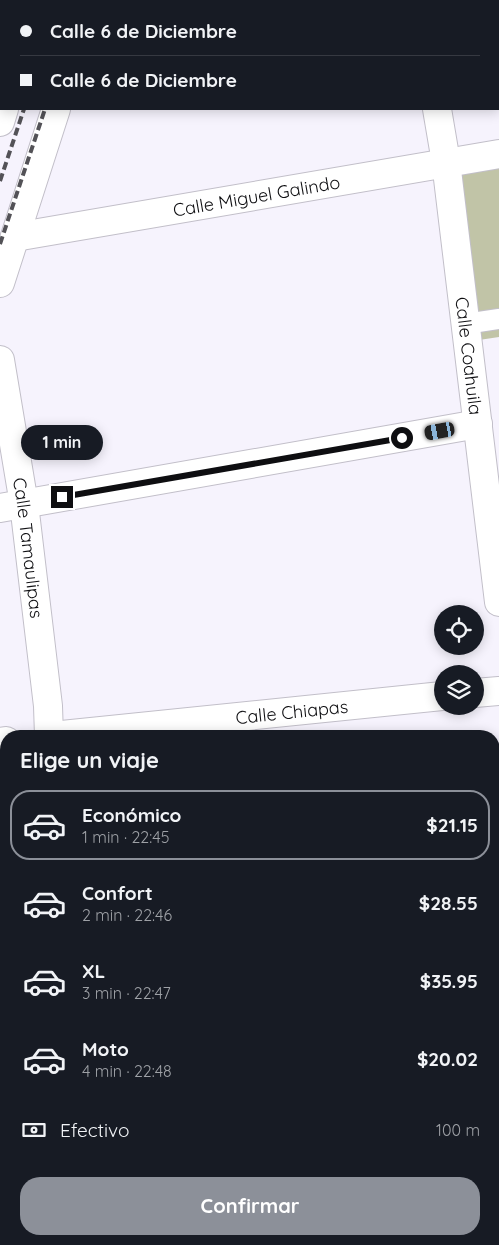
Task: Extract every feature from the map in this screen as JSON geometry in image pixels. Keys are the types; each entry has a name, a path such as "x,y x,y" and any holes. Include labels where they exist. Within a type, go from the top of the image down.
{"street":[{"path":"0,122 4,110"},
{"path":"0,283 56,110"},
{"name":"Calle Coahuila","path":"437,110 446,162 499,602"},
{"name":"Calle Miguel Galindo","path":"15,237 499,154"},
{"path":"465,324 499,319"},
{"name":"Calle Tamaulipas","path":"0,360 12,506 48,706 50,730"},
{"path":"12,506 478,424"},
{"path":"484,692 499,690"},
{"name":"Calle Chiapas","path":"110,730 434,697"}],"green space":[{"path":"499,163 499,337 479,340 457,170"}],"railway":[{"path":"0,181 24,110"},
{"path":"0,244 45,110"}],"route":[{"path":"62,497 402,438"}]}
